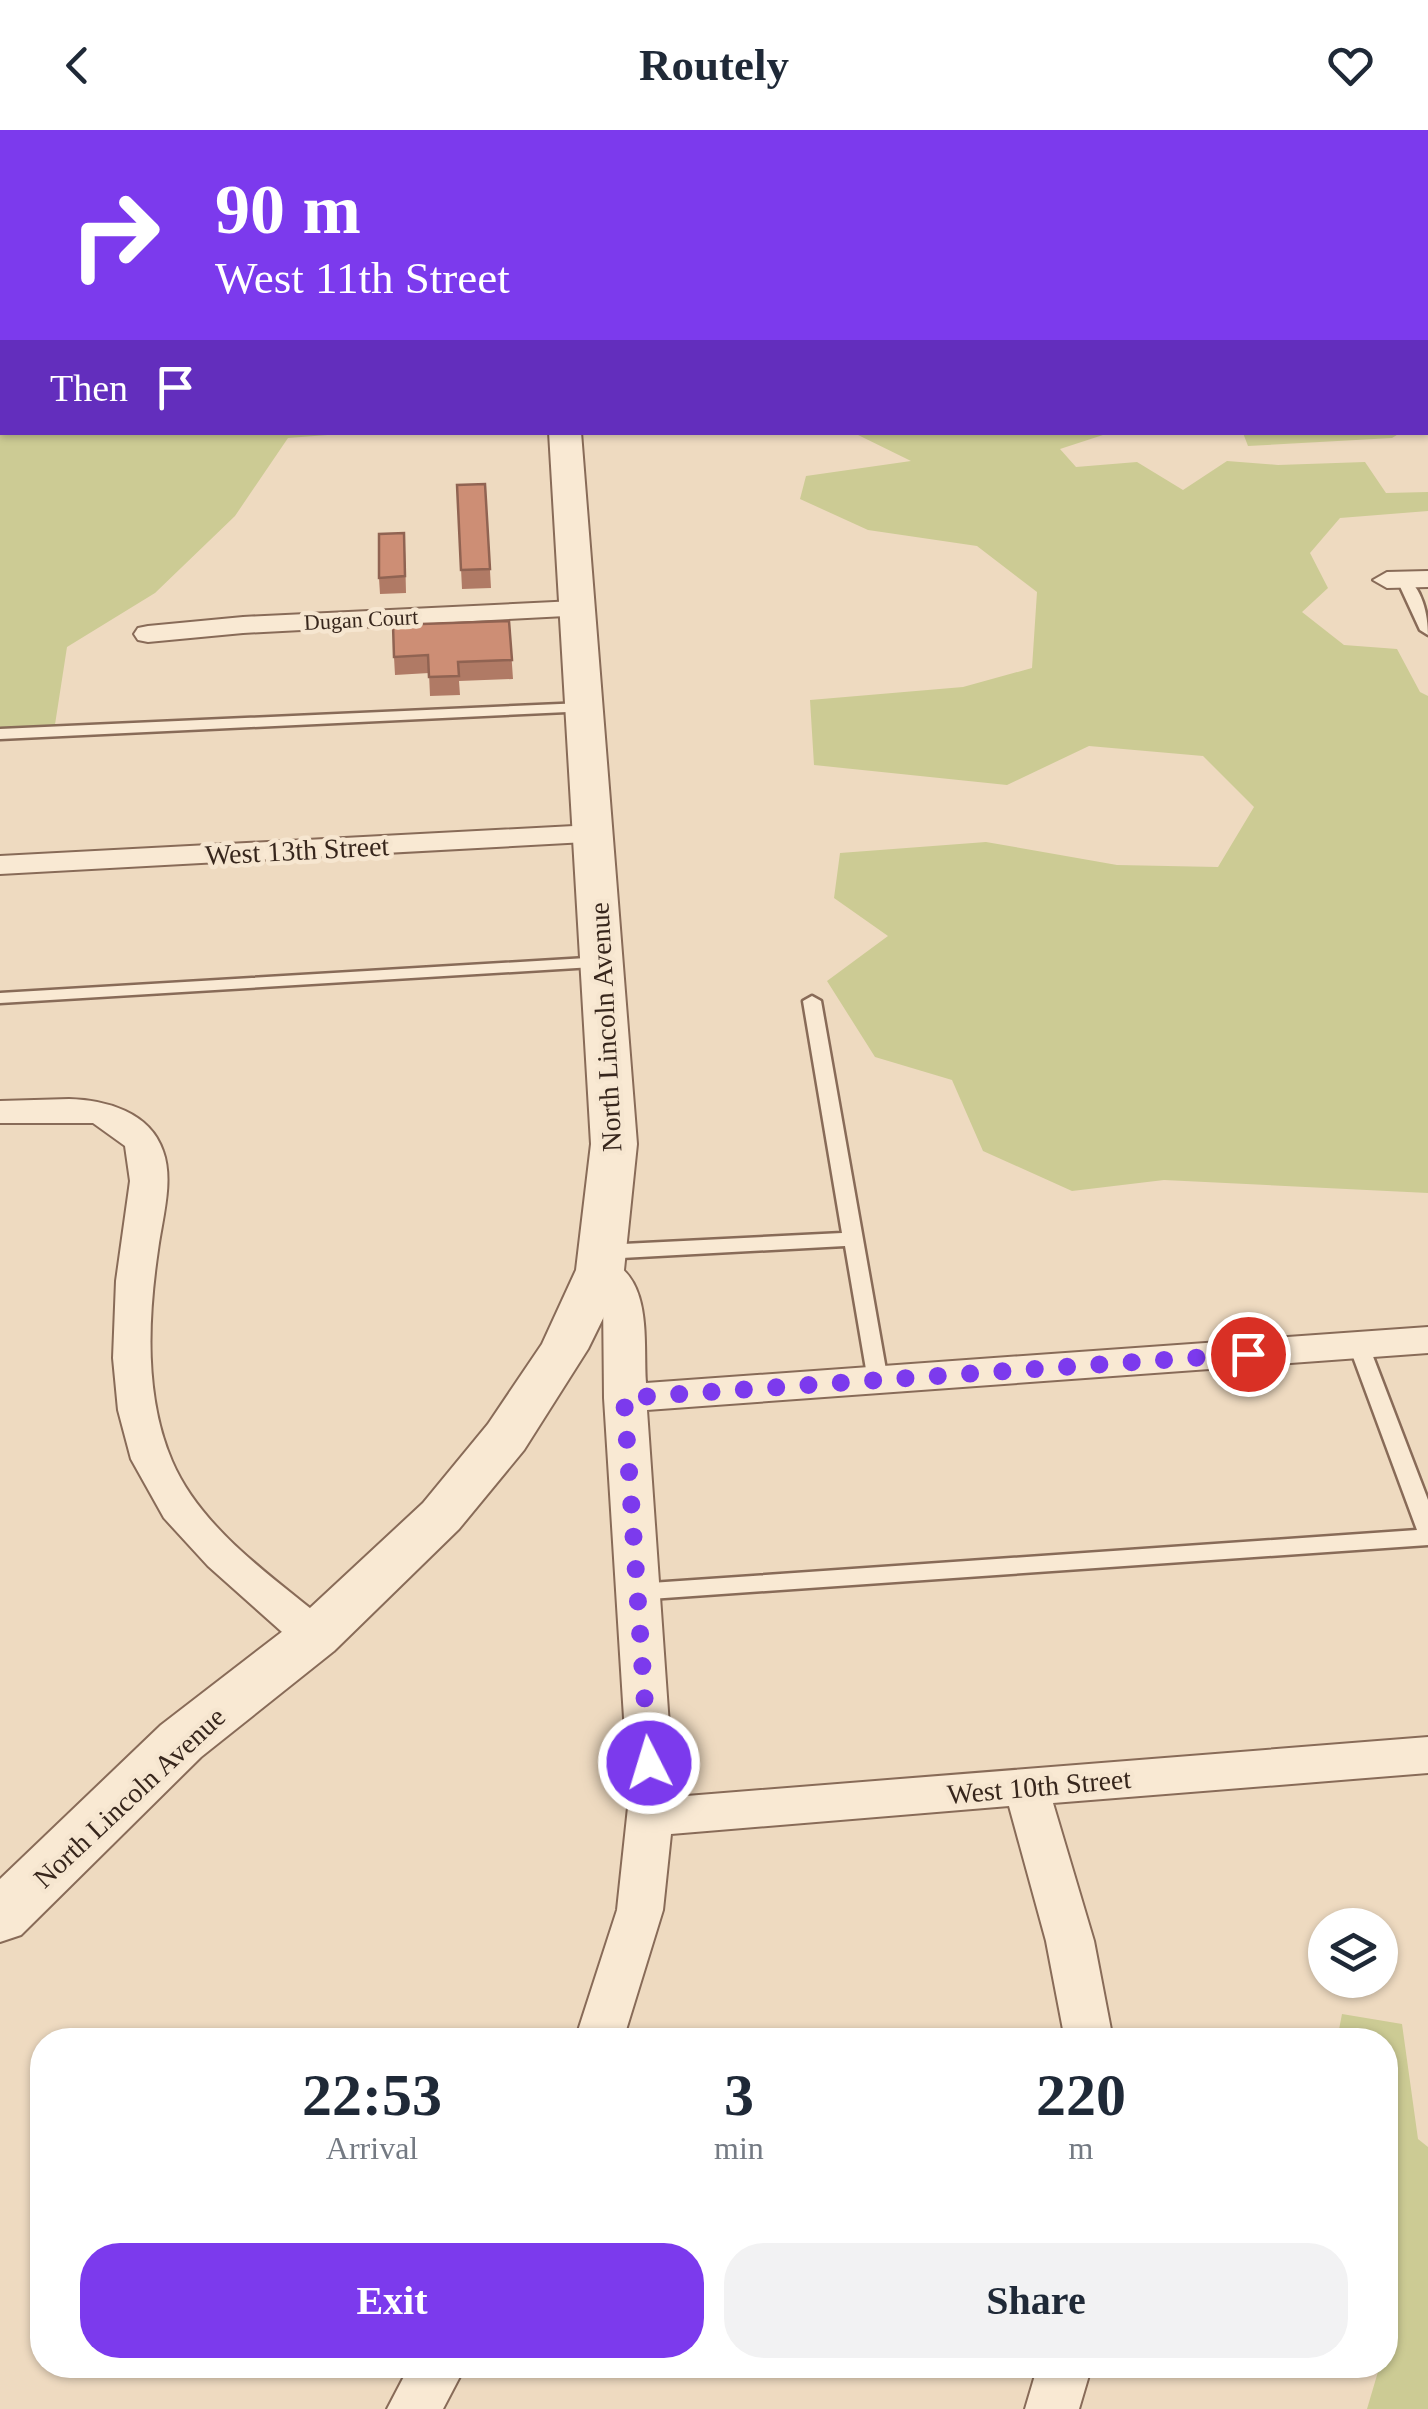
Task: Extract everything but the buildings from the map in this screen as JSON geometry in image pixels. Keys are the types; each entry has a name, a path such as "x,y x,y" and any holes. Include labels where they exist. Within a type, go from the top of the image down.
{"street":[{"name":"North Lincoln Avenue","path":"0,1917 181,1741 316,1636 441,1516 506,1437 564,1348 601,1261 614,1144 565,435"},
{"name":"Dugan Court","path":"148,634 243,625 575,609"},
{"name":"West 13th Street","path":"0,865 593,834"},
{"path":"0,1112 104,1114 136,1134 147,1153 148,1181 130,1310 135,1391 151,1461 184,1512 234,1567 316,1636"},
{"path":"601,1261 622,1293 624,1398 652,1798 640,1910 603,2028"},
{"path":"624,1398 1428,1340"},
{"name":"West 10th Street","path":"650,1817 1428,1755"},
{"path":"1026,1786 1070,1941 1087,2028"},
{"path":"414,2409 432,2378"},
{"path":"1052,2409 1060,2378"}],"lane":[{"path":"1406,580 1428,630"},
{"path":"0,734 583,708"},
{"path":"0,998 603,962"},
{"path":"812,1002 878,1381"},
{"path":"601,1261 856,1239"},
{"path":"1359,1346 1428,1529"},
{"path":"636,1592 1428,1537"}],"shaded area":[{"path":"0,435 328,435 288,438 235,516 155,593 67,647 54,731 0,734"},
{"path":"858,435 1103,435 1060,449 1076,467 1137,462 1183,490 1227,461 1278,465 1365,462 1386,493 1428,492 1428,511 1340,518 1310,553 1328,588 1302,612 1344,645 1397,649 1420,692 1428,696 1428,1193 1164,1180 1072,1191 983,1151 952,1080 875,1057 827,981 888,936 834,898 840,853 986,842 1117,865 1218,867 1254,807 1203,756 1089,746 1007,785 814,765 810,700 963,687 1032,668 1037,592 977,546 868,530 800,499 806,476 911,461"},
{"path":"1244,435 1397,435 1392,438 1248,446"},
{"path":"1342,2014 1402,2024 1418,2139 1428,2147 1428,2409 1367,2409 1376,2378 1398,2378 1398,2028 1339,2028"}],"route":[{"path":"649,1763 624,1398 1248,1354"}]}
